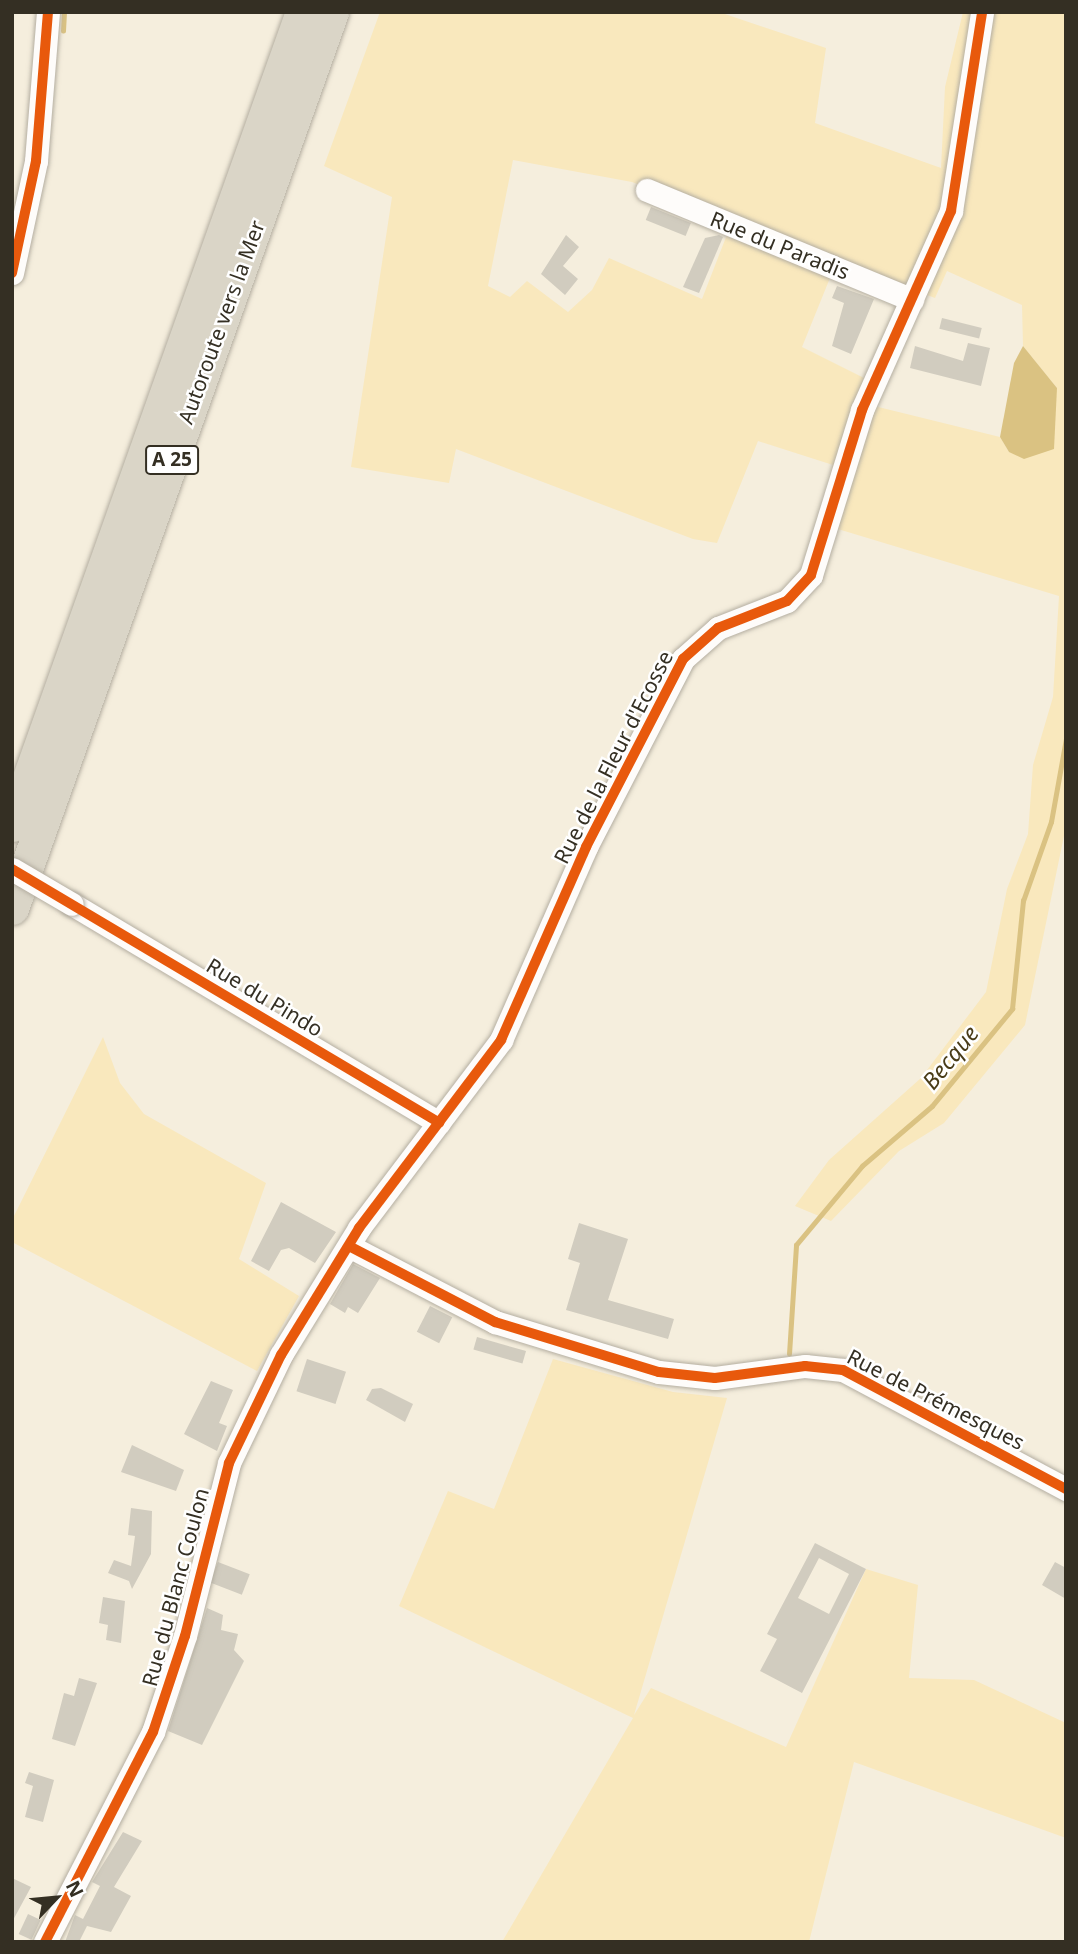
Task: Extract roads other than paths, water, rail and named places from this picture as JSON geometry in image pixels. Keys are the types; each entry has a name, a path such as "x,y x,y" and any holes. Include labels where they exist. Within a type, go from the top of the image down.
{"highway":[{"name":"A 25","path":"12,824 302,12"},
{"name":"Autoroute vers la Mer","path":"12,908 332,12"}],"street":[{"path":"12,273 36,161 48,12"},
{"name":"Rue de la Fleur d'Ecosse","path":"349,1246 510,1024 586,847 683,659 718,628 787,601 811,575 862,410 954,198 982,12"},
{"name":"Rue du Paradis","path":"647,190 912,300"},
{"name":"Rue du Pindo","path":"12,869 439,1123"},
{"name":"Rue de Prémesques","path":"349,1246 495,1322 659,1372 715,1378 805,1366 843,1370 1066,1489"},
{"name":"Rue du Blanc Coulon","path":"45,1942 159,1716 241,1432 349,1246"}],"waterway":[{"path":"63,31 64,12"},
{"name":"Becque","path":"789,1354 796,1245 862,1166 932,1106 1012,1009 1023,901 1051,822 1066,739"}]}
